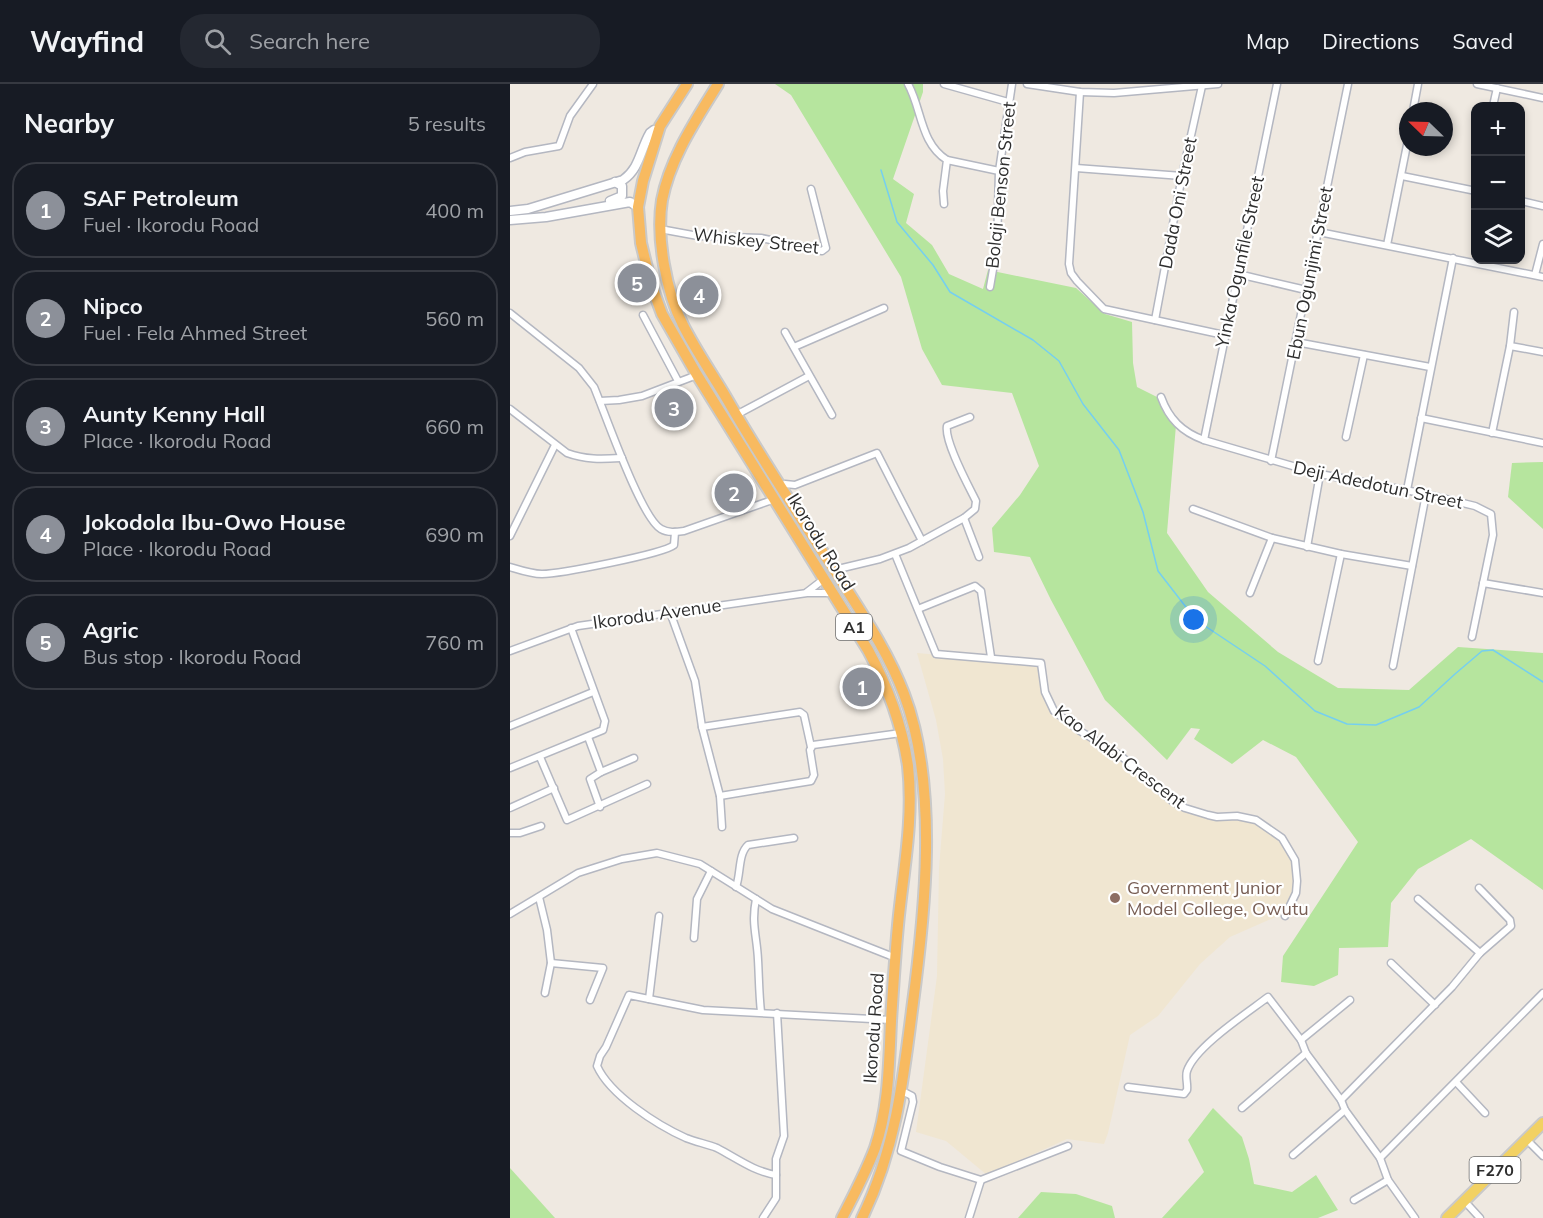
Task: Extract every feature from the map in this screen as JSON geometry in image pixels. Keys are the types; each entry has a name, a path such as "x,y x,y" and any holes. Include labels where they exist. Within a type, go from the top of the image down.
{"highway":[{"name":"Ikorodu Road","path":"687,84 659,130 643,181 639,213 645,259 656,300 669,328 697,375 880,672 892,701 908,768 910,816 896,958 888,1084 875,1148 842,1218"},
{"name":"Ikorodu Road","path":"718,84 684,142 665,189 660,229 665,268 677,310 683,325 736,415 889,659 910,710 922,771 925,886 921,940 902,1091 884,1163 862,1218"},
{"path":"643,181 654,190 665,189"},
{"path":"639,213 651,210 661,217"}],"main road":[{"name":"F270","path":"1447,1218 1543,1122"},
{"name":"F270","path":"1457,1218 1543,1133"}],"street":[{"path":"510,158 525,152 559,146 570,116 593,84"},
{"path":"908,84 926,135 934,149 947,160 999,171"},
{"path":"944,84 1008,102"},
{"name":"Bolaji Benson Street","path":"990,287 997,246 999,171 1012,84"},
{"path":"1027,84 1080,93 1114,93 1218,84"},
{"path":"1114,84 1114,93"},
{"name":"Yinka Ogunfile Street","path":"1204,440 1277,84"},
{"name":"Ebun Ogunjimi Street","path":"1271,461 1348,84"},
{"path":"1415,102 1418,84"},
{"path":"1477,84 1543,98"},
{"name":"Dada Oni Street","path":"1155,320 1182,176 1202,86"},
{"path":"1494,102 1497,88"},
{"path":"1080,93 1069,264 1071,273 1104,309 1224,335"},
{"path":"510,211 528,209 615,182 633,173 650,133 659,130"},
{"path":"1386,245 1405,156"},
{"path":"944,204 943,191 947,160"},
{"path":"1076,168 1182,176"},
{"path":"1402,176 1471,187"},
{"path":"572,212 621,198 622,186 615,182"},
{"name":"Whiskey Street","path":"660,229 698,236 761,238 822,251 826,248 811,189"},
{"path":"510,220 630,202 639,213"},
{"path":"1525,202 1543,206"},
{"path":"1318,232 1543,277"},
{"path":"1535,275 1543,243"},
{"path":"1407,490 1453,258"},
{"path":"1238,274 1306,290"},
{"path":"794,347 884,308"},
{"path":"1492,433 1510,346 1514,312"},
{"path":"510,313 579,368 589,379 622,458 655,524 660,528 675,532 697,527 775,499"},
{"path":"643,315 678,381"},
{"path":"785,332 832,415"},
{"path":"1296,342 1430,367"},
{"path":"1510,346 1543,352"},
{"path":"1346,437 1364,355"},
{"path":"600,401 642,396 697,375"},
{"path":"736,415 809,376"},
{"name":"Deji Adedotun Street","path":"1161,398 1172,420 1195,437 1320,474 1426,494 1475,506 1491,514 1493,536 1472,637"},
{"path":"510,409 567,453 586,459 622,458"},
{"path":"834,570 895,554 964,518 975,509 976,501 953,451 946,428 970,417"},
{"path":"1421,418 1543,443"},
{"path":"510,536 555,445"},
{"path":"780,486 795,486 877,453 922,541"},
{"path":"1306,547 1320,474"},
{"path":"1393,666 1426,494"},
{"path":"1193,509 1272,538 1306,547 1412,566"},
{"path":"964,518 979,557"},
{"path":"510,567 528,572 550,574 656,553 670,549 674,545 675,532"},
{"path":"1250,593 1272,538"},
{"name":"Kao Alabi Crescent","path":"895,554 936,654 1041,663 1045,692 1054,711 1080,731 1120,755 1178,805 1217,817 1244,817 1256,820 1277,833 1292,853 1296,870 1296,893 1285,916"},
{"path":"1318,661 1341,554"},
{"path":"807,593 824,579"},
{"path":"1483,583 1543,593"},
{"path":"918,609 975,586 981,591 991,657"},
{"name":"Ikorodu Avenue","path":"510,651 587,624 807,593 833,593"},
{"path":"670,612 695,681 702,727 720,796 722,827"},
{"path":"510,768 603,730 605,721 571,628"},
{"path":"510,726 593,692"},
{"path":"702,727 800,712 804,715 814,775 811,781 720,796"},
{"path":"811,747 901,733"},
{"path":"588,737 601,772"},
{"path":"540,757 567,820 647,784"},
{"path":"600,807 590,778 634,758"},
{"path":"510,808 554,788"},
{"path":"510,833 520,833 541,826"},
{"path":"736,886 744,848 748,845 794,838"},
{"path":"510,914 578,873 622,859 657,853 700,864 772,909 896,958"},
{"path":"694,938 697,899 711,871"},
{"path":"1341,1100 1435,1005 1480,953 1511,926 1511,923 1479,888"},
{"path":"539,897 547,930 551,963 545,993"},
{"path":"1418,898 1480,953"},
{"path":"756,899 753,913 754,938 758,959 761,1012"},
{"path":"649,999 659,916"},
{"path":"551,963 603,968 590,1000"},
{"path":"1391,963 1435,1005"},
{"path":"1380,1158 1543,993"},
{"path":"776,1174 760,1172 716,1148 685,1137 650,1118 622,1097 599,1071 597,1066 600,1056 629,995 703,1010 891,1020"},
{"path":"1128,1087 1184,1094 1187,1090 1188,1069 1198,1054 1268,997 1301,1041 1305,1053 1341,1100 1345,1110 1380,1158 1388,1179 1415,1218"},
{"path":"1301,1041 1350,1000"},
{"path":"763,1218 777,1198 776,1160 784,1136 777,1013"},
{"path":"1242,1108 1305,1053"},
{"path":"1456,1082 1485,1113"},
{"path":"902,1091 912,1096 913,1102 901,1151 940,1167 981,1180 1068,1146"},
{"path":"1293,1155 1345,1110"},
{"path":"1532,1144 1543,1156"},
{"path":"1354,1200 1388,1179"},
{"path":"969,1218 981,1180"},
{"path":"1469,1206 1480,1218"}],"shaded area":[{"name":"Government Junior Model College, Owutu","path":"917,653 1040,664 1046,702 1057,717 1113,754 1182,809 1240,818 1256,823 1280,839 1293,862 1293,891 1287,906 1280,915 1230,937 1200,964 1158,1016 1130,1035 1104,1144 1067,1139 987,1175 946,1141 916,1132 937,976 939,868 945,794 943,759 936,720"}],"green space":[{"path":"775,84 923,84 923,92 893,179 914,194 906,223 932,245 949,274 983,289 988,270 1076,288 1105,314 1132,322 1133,363 1137,387 1159,398 1176,425 1167,533 1208,592 1278,652 1338,688 1409,690 1458,647 1543,653 1543,890 1471,839 1418,869 1391,903 1388,947 1339,948 1338,975 1314,986 1281,982 1283,956 1358,842 1296,757 1263,740 1232,764 1194,739 1200,729 1191,728 1167,760 1105,700 1030,557 994,552 992,528 1020,495 1039,466 1012,393 942,385 922,349 901,277 791,95"},
{"path":"1543,462 1543,529 1508,497 1512,463"},
{"path":"1213,1108 1242,1137 1254,1184 1292,1192 1316,1175 1338,1210 1318,1218 1162,1218 1204,1172 1188,1140"},
{"path":"510,1168 555,1218 510,1218"},
{"path":"1041,1192 1076,1194 1112,1206 1115,1218 1018,1218"}],"waterway":[{"path":"881,170 897,222 933,265 950,292 1033,340 1059,361 1083,404 1119,450 1143,512 1158,571 1196,620 1265,666 1315,711 1347,724 1376,725 1419,707 1482,651 1493,650 1543,682"}],"place":[{"name":"Agric","path":"637,283"},
{"name":"Jokodola Ibu-Owo House","path":"699,295"},
{"name":"Aunty Kenny Hall","path":"674,408"},
{"name":"Nipco","path":"734,493"},
{"name":"SAF Petroleum","path":"862,687"},
{"name":"Government Junior Model College, Owutu","path":"1115,898"}]}
